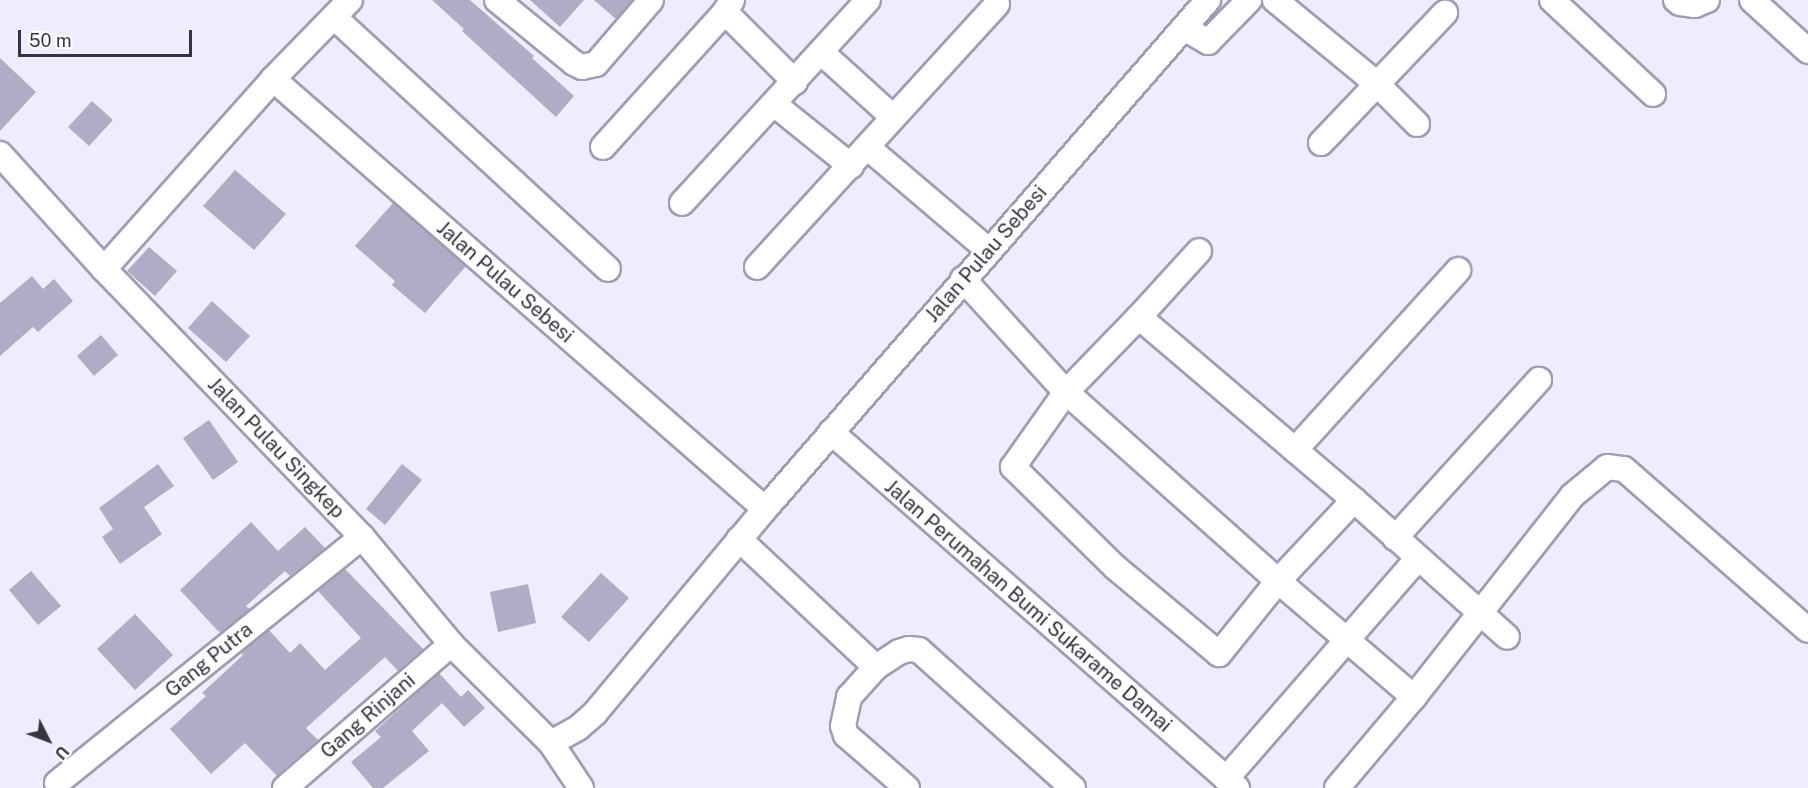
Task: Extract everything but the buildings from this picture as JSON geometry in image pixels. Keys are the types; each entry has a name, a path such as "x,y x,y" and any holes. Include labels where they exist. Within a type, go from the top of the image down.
{"street":[{"path":"501,2 582,67 596,64 651,0"},
{"path":"682,203 868,0"},
{"name":"Jalan Pulau Sebesi","path":"551,743 586,722 739,538 1208,0"},
{"path":"1184,28 1208,42 1249,0"},
{"path":"1275,0 1376,84 1417,124"},
{"path":"1552,0 1653,94"},
{"path":"1676,0 1680,3 1695,5 1707,0"},
{"path":"1752,0 1808,51"},
{"path":"757,267 997,4"},
{"path":"603,147 728,6 795,82"},
{"path":"104,269 273,79 342,8 608,268"},
{"path":"1322,143 1445,13"},
{"path":"821,52 893,117"},
{"name":"Jalan Pulau Sebesi","path":"273,79 765,509"},
{"path":"774,104 850,166"},
{"path":"867,147 989,251"},
{"name":"Jalan Pulau Singkep","path":"0,154 104,269 362,537 451,644 551,743 581,788"},
{"path":"1199,250 1139,317 1066,392 1013,467 1115,567 1219,654 1278,581 1354,501"},
{"path":"1295,450 1458,270"},
{"path":"963,279 1066,392 1278,581 1414,697"},
{"path":"1139,317 1354,501 1478,614 1507,637"},
{"path":"1395,538 1539,380"},
{"name":"Jalan Perumahan Bumi Sukarame Damai","path":"831,432 1231,784 1346,640 1418,558"},
{"path":"1336,788 1414,697 1572,496 1607,467 1614,466 1624,469 1808,630"},
{"name":"Gang Putra","path":"57,783 362,537"},
{"path":"739,538 876,667"},
{"name":"Gang Rinjani","path":"285,788 451,644"},
{"path":"907,788 846,735 843,726 849,697 876,667 899,652 919,650 1072,788"}]}
